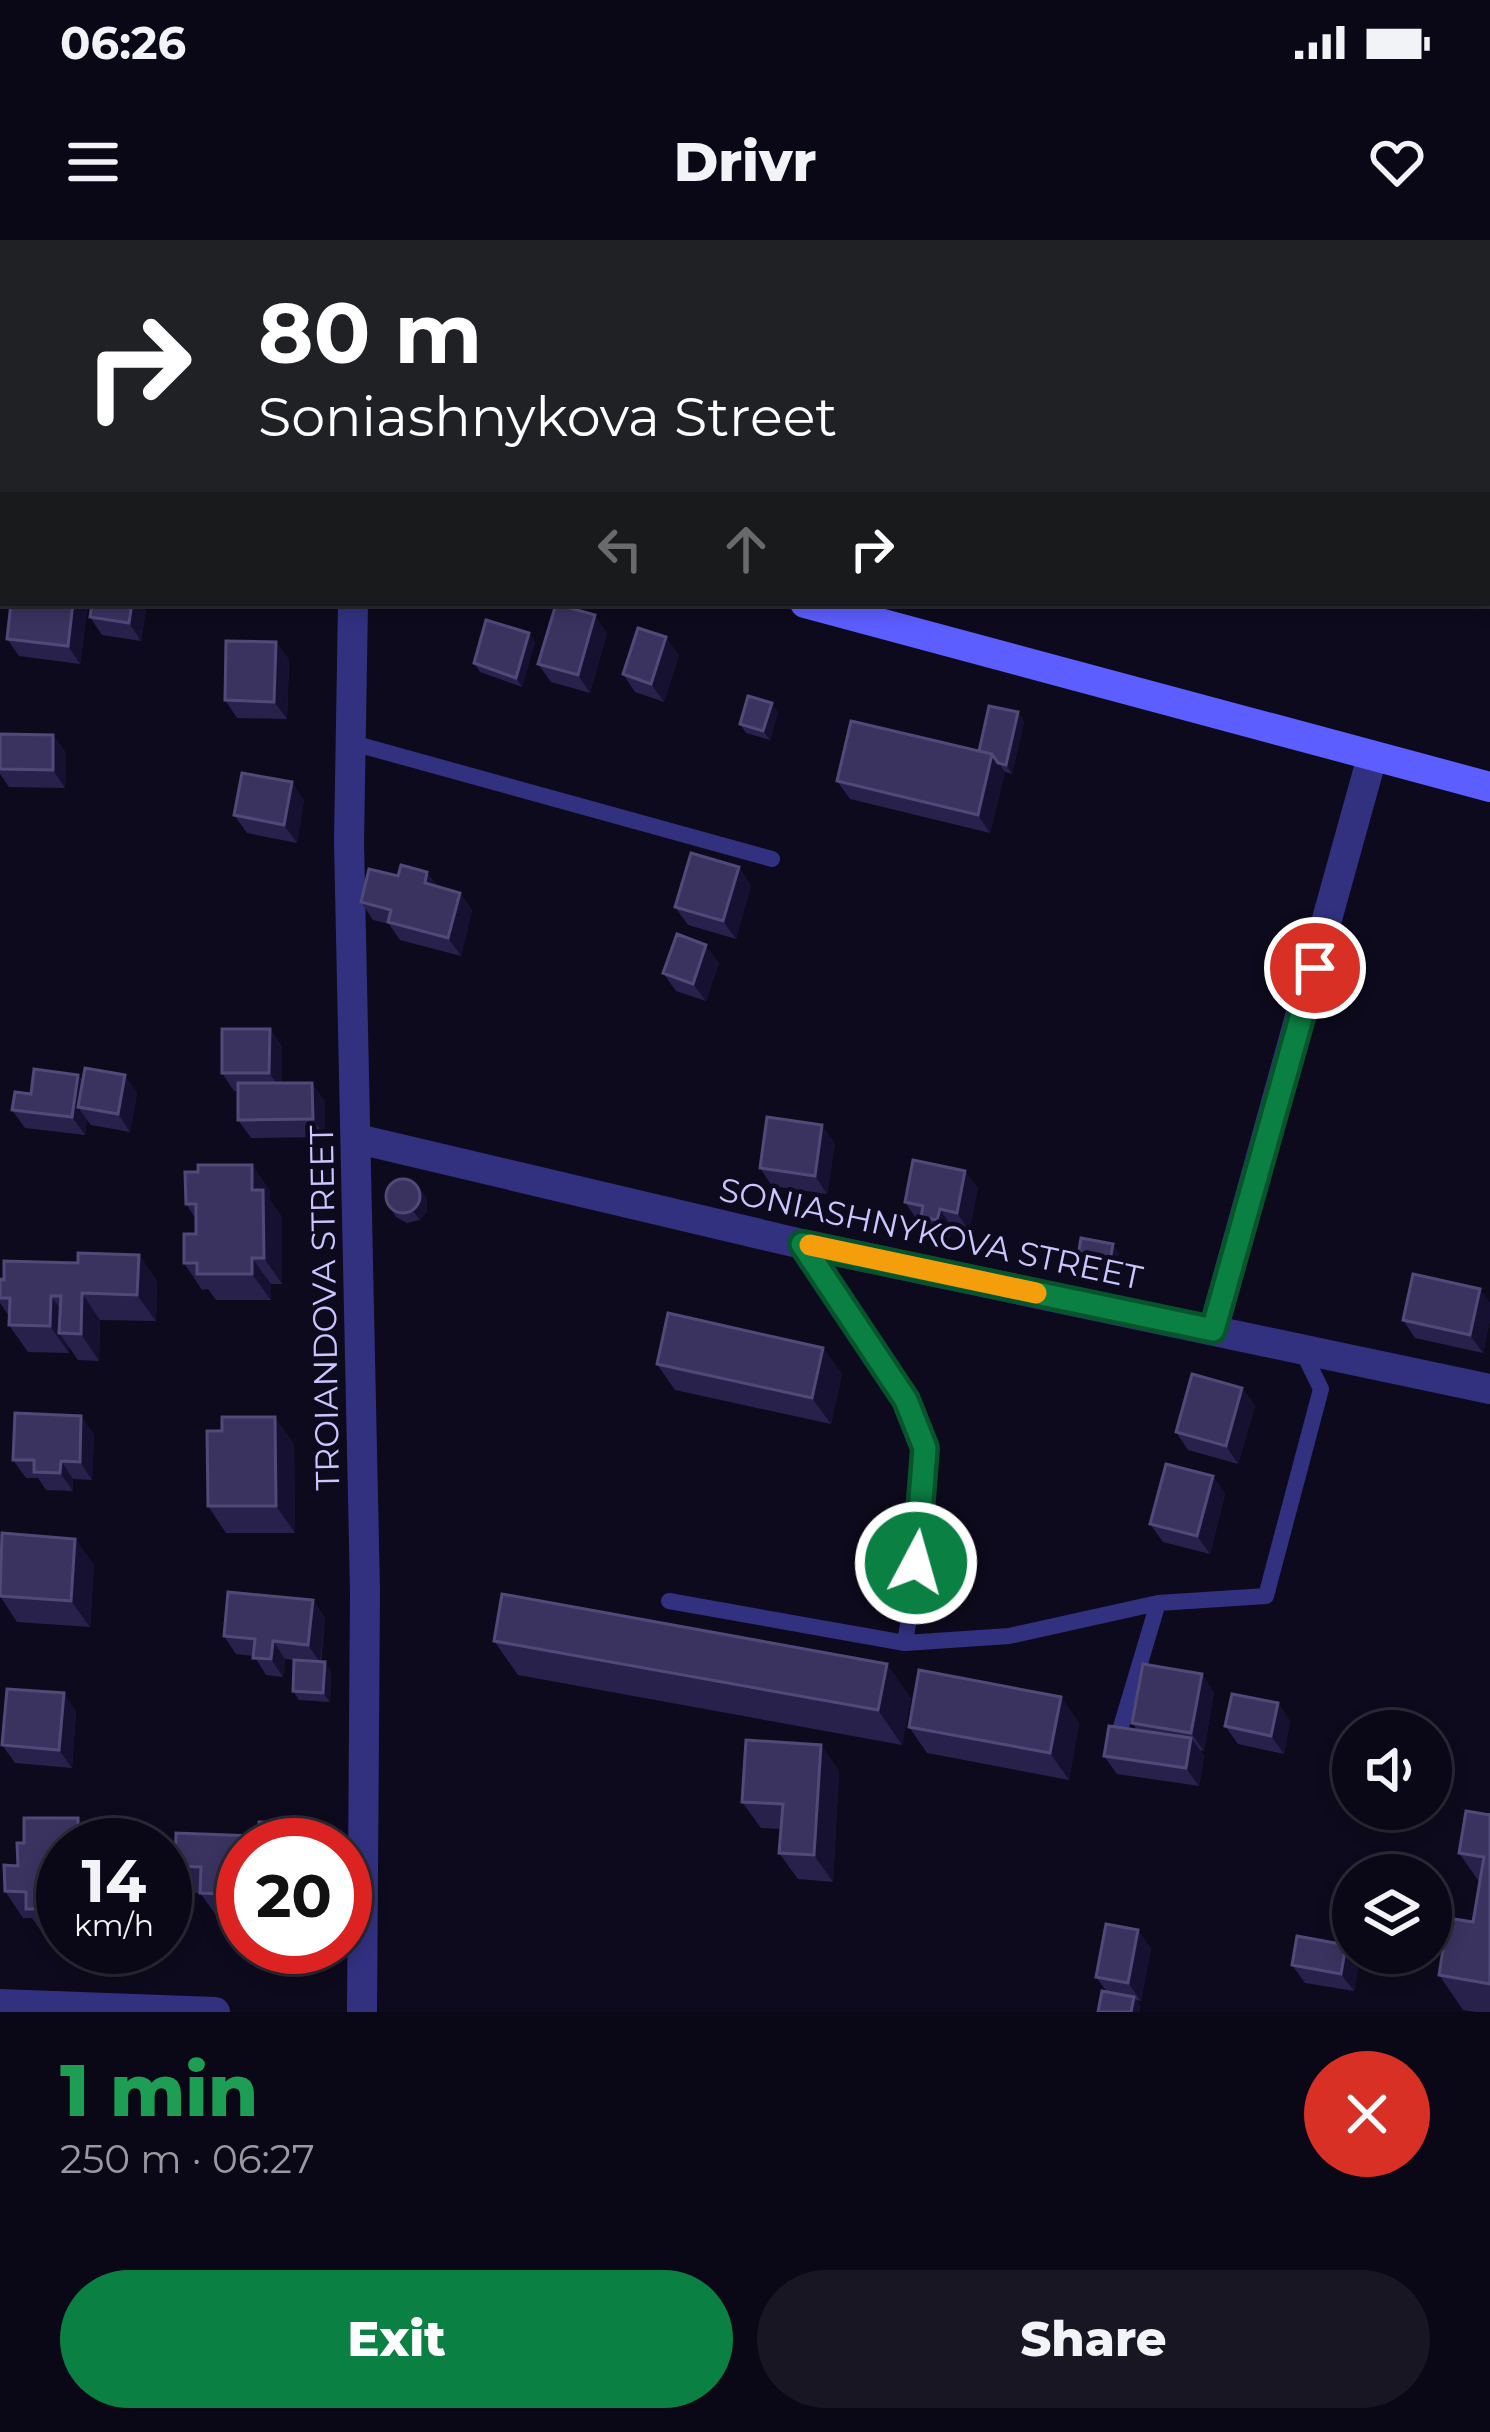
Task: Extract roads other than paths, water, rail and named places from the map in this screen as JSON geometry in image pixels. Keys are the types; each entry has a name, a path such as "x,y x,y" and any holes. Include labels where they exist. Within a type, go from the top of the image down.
{"main road":[{"path":"816,606 1490,787"}],"street":[{"name":"TROIANDOVA STREET","path":"352,606 349,742 365,1591 362,2012"},
{"path":"1213,1330 1372,757"},
{"name":"SONIASHNYKOVA STREET","path":"358,1139 802,1244 1490,1389"},
{"path":"0,2004 215,2012"}],"lane":[{"path":"349,742 772,859"},
{"path":"802,1244 906,1400 925,1448 922,1523 904,1643"},
{"path":"669,1601 904,1643 1009,1636 1158,1603 1266,1595 1321,1389 1301,1349"},
{"path":"1117,1740 1158,1603"}]}
